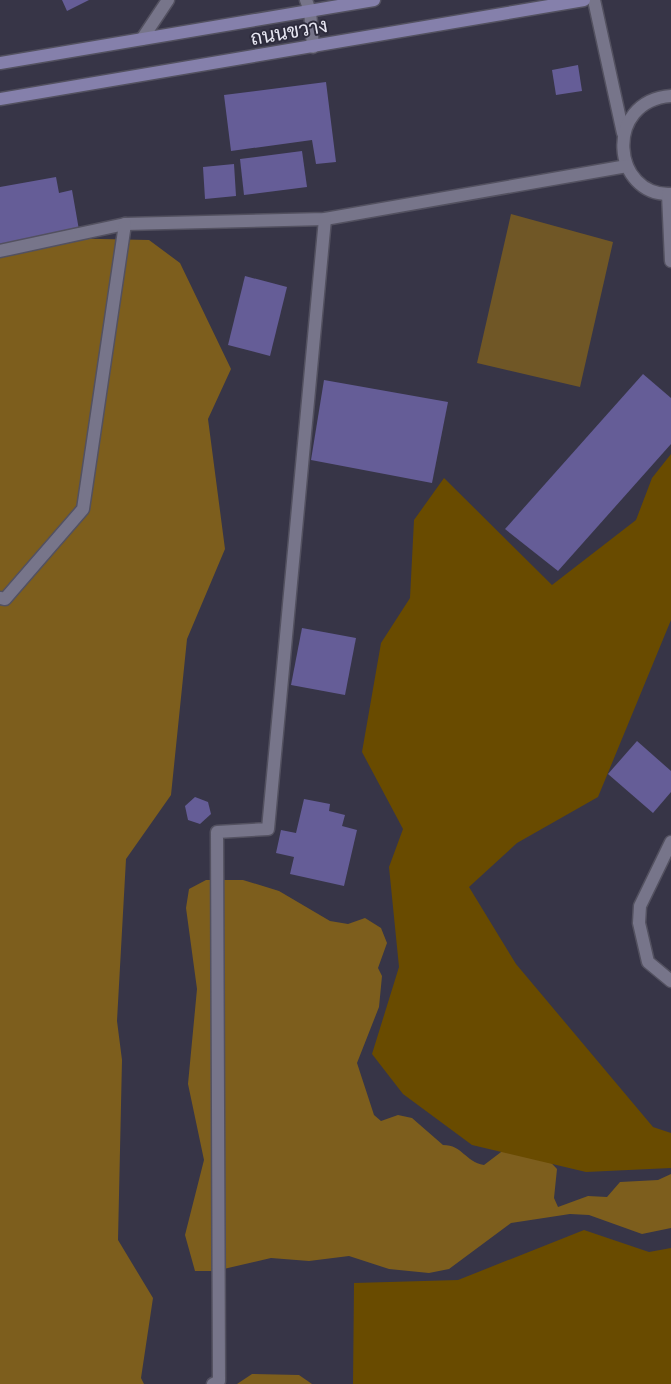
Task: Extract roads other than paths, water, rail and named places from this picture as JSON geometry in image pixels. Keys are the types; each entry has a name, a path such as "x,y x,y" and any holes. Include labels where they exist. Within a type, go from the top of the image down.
{"main road":[{"name":"ถนนขวาง","path":"0,63 142,39 308,6 374,0"},
{"name":"ถนนขวาง","path":"0,99 584,0"}],"street":[{"path":"142,39 168,0"},
{"path":"594,0 624,134"},
{"path":"308,6 312,47"},
{"path":"671,96 660,97 644,104 630,118 624,134 622,151 627,166 638,182 652,190 669,194 671,260"},
{"path":"0,251 125,224 325,219 627,166"},
{"path":"213,1384 219,1381 217,832 268,829 325,219"},
{"path":"0,598 5,599 83,509 125,224"},
{"path":"671,842 640,906 639,923 648,962 671,981"}]}
